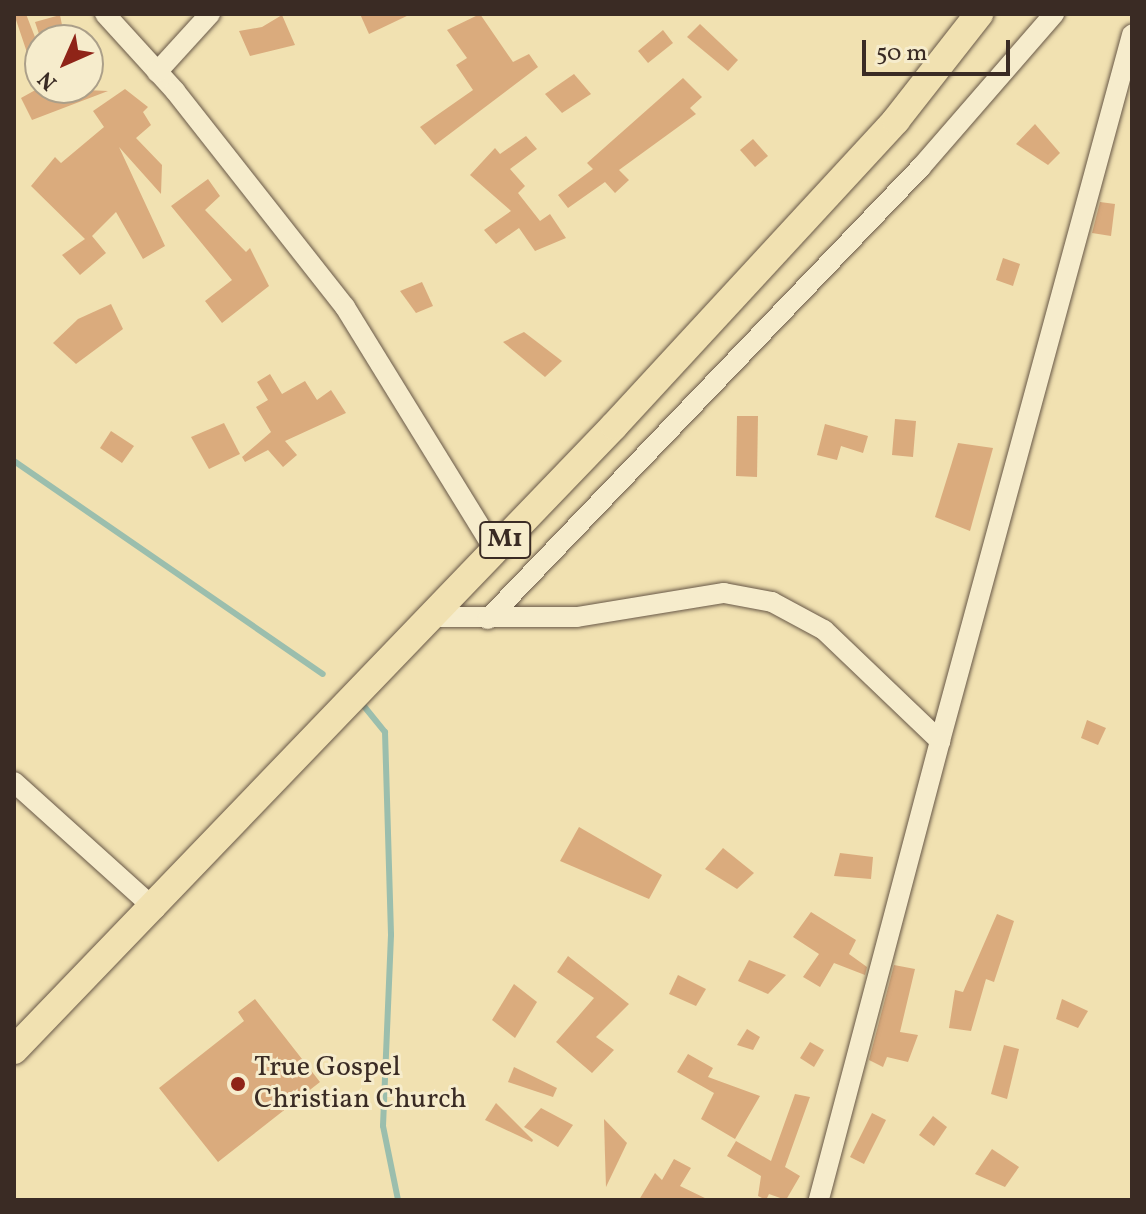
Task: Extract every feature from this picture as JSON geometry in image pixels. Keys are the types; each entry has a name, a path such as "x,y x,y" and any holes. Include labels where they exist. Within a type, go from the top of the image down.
{"highway":[{"name":"M1","path":"14,1050 155,909 429,617 495,551 896,120 979,14"}],"street":[{"path":"105,14 157,72 345,307 495,551"},
{"path":"157,72 210,14"},
{"path":"488,619 921,167 1054,14"},
{"path":"819,1200 1132,35"},
{"path":"429,617 577,617 724,593 772,602 824,630 940,741"},
{"path":"14,782 155,909"}],"building":[{"path":"14,14 26,14 30,24 24,24 24,44"},
{"path":"360,14 411,14 369,34"},
{"path":"480,14 513,62 529,54 538,67 435,145 420,127 473,90 456,65 467,58 447,30"},
{"path":"60,15 62,24 36,24"},
{"path":"282,15 295,45 250,56 239,31 262,27"},
{"path":"700,24 738,60 728,71 687,37"},
{"path":"663,30 673,43 648,63 638,51"},
{"path":"574,74 591,94 562,113 545,94"},
{"path":"683,78 702,97 690,108 696,114 619,170 629,180 615,193 605,182 568,208 558,195 593,169 587,163"},
{"path":"125,89 148,107 143,112 151,125 136,138 162,165 161,194 119,147 165,246 143,259 116,212 92,236 106,253 80,275 62,255 85,239 31,186 55,157 61,163 104,127 93,111"},
{"path":"24,104 74,104 32,120"},
{"path":"1035,124 1060,153 1048,165 1016,144"},
{"path":"526,136 537,149 510,169 525,186 518,193 540,221 550,214 566,238 535,251 519,228 496,244 484,230 511,211 470,175 495,148 500,154"},
{"path":"753,139 768,156 755,167 740,150"},
{"path":"208,179 220,196 205,210 246,252 250,248 269,286 222,323 205,301 232,280 171,206"},
{"path":"1100,202 1115,204 1111,236 1092,233"},
{"path":"1003,258 1020,264 1013,286 996,280"},
{"path":"422,282 433,306 416,313 400,291"},
{"path":"111,304 123,329 76,364 53,343 78,319"},
{"path":"524,332 562,361 545,377 503,342"},
{"path":"270,374 282,394 305,381 317,400 331,390 346,413 285,441 297,455 283,467 268,450 245,462 242,457 271,432 256,407 268,400 257,382"},
{"path":"737,416 758,416 757,477 736,476"},
{"path":"895,419 916,421 913,457 892,455"},
{"path":"224,423 240,454 209,469 191,437"},
{"path":"825,424 868,436 863,453 841,446 837,460 817,455"},
{"path":"111,431 134,446 122,463 100,448"},
{"path":"958,443 993,448 970,531 935,517"},
{"path":"1087,720 1106,728 1098,745 1081,738"},
{"path":"579,827 662,875 649,899 560,861"},
{"path":"723,848 754,873 737,889 705,869"},
{"path":"840,853 873,857 871,879 834,876"},
{"path":"811,912 856,940 849,954 867,967 865,975 834,963 820,987 803,977 819,954 793,937"},
{"path":"997,914 1014,921 994,982 986,979 971,1031 949,1028 955,990 963,992"},
{"path":"568,956 629,1004 596,1037 614,1050 592,1073 556,1042 594,998 557,972"},
{"path":"749,960 786,975 768,994 738,981"},
{"path":"894,965 915,969 900,1032 918,1035 908,1062 887,1057 883,1067 869,1060"},
{"path":"678,975 706,989 696,1006 669,994"},
{"path":"514,984 537,1002 515,1038 492,1020"},
{"path":"255,999 320,1082 218,1162 159,1088 244,1021 238,1012"},
{"path":"1062,999 1088,1011 1078,1028 1056,1019"},
{"path":"747,1029 760,1037 753,1050 737,1045"},
{"path":"810,1042 824,1050 814,1067 800,1058"},
{"path":"1004,1045 1019,1049 1007,1099 991,1094"},
{"path":"688,1054 713,1068 708,1077 760,1096 735,1139 701,1119 714,1093 677,1072"},
{"path":"514,1067 557,1088 553,1097 508,1082"},
{"path":"795,1094 810,1097 785,1167 800,1176 786,1200 769,1194 766,1200 758,1196 761,1176 727,1156 736,1141 771,1161"},
{"path":"496,1103 533,1140 532,1142 485,1120"},
{"path":"541,1108 573,1125 558,1147 524,1127"},
{"path":"872,1113 886,1120 864,1164 850,1157"},
{"path":"933,1116 947,1127 934,1146 919,1135"},
{"path":"604,1119 627,1143 606,1187 605,1156"},
{"path":"992,1149 1019,1167 1005,1187 975,1174"},
{"path":"674,1159 691,1168 680,1186 709,1200 639,1200 655,1173 662,1180"}],"waterway":[{"path":"14,461 323,674"},
{"path":"363,705 385,732 391,935 383,1126 398,1200"}],"place":[{"name":"True Gospel Christian Church","path":"238,1084"}]}
